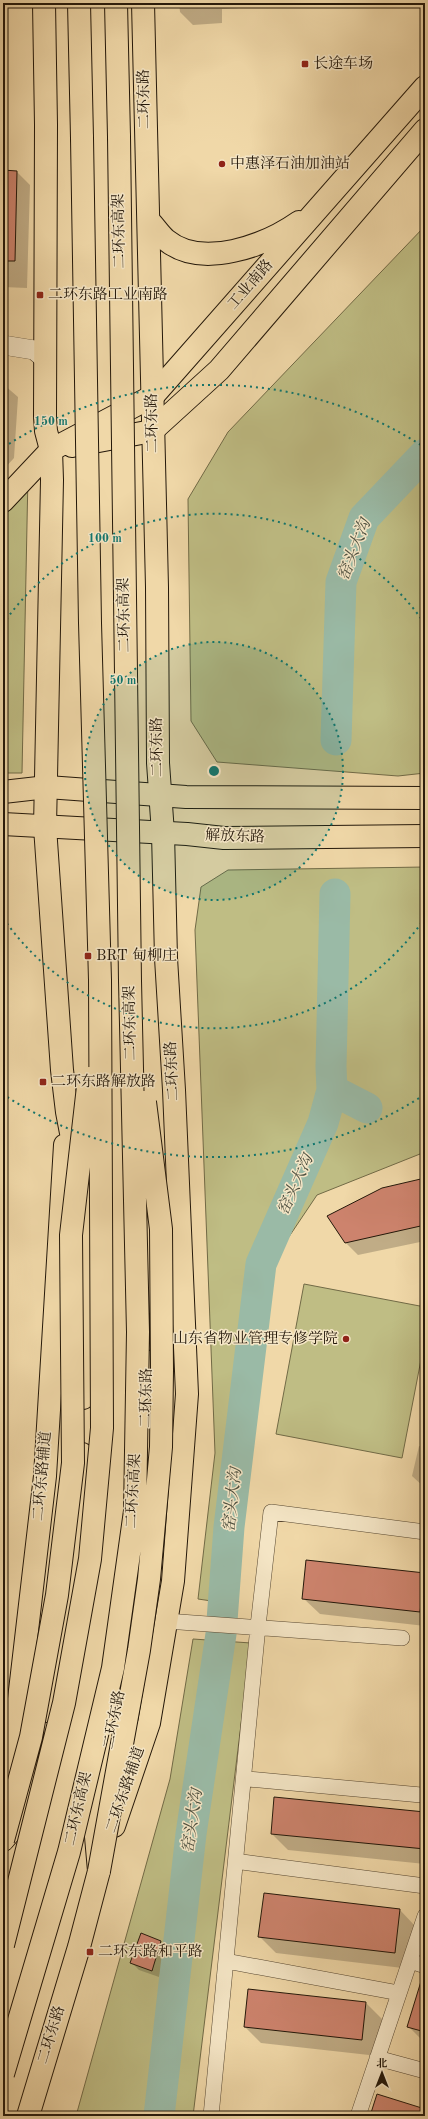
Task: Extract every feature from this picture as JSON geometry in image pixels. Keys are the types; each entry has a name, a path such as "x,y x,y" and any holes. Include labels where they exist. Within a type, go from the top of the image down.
{"main road":[{"path":"3,1839 23,1817 54,1676 81,1516 84,1201 67,1112 61,1055 45,827 47,788 51,450 46,431 44,3"},
{"name":"二环东高架","path":"3,1945 64,1703 90,1551 102,1428 100,980 90,623 79,3"},
{"name":"二环东高架","path":"3,2074 69,1852 111,1676 135,1511 138,1332 130,981 116,3"},
{"name":"二环东路","path":"28,2116 79,1946 99,1871 95,1825 127,1658 146,1518 150,1225 177,1182 174,1090 166,958 163,833 158,763 157,587 152,432 150,222 143,3"},
{"name":"工业南路","path":"3,501 51,450 152,396 425,88"},
{"name":"工业南路","path":"152,432 219,370 425,130"},
{"path":"150,222 166,240 176,246 191,252 206,254 226,252 266,240 290,228 320,207"},
{"path":"51,450 152,432"},
{"path":"3,792 47,788 186,797 425,798"},
{"name":"解放东路","path":"3,824 224,838 425,836"},
{"path":"3,1839 31,1737 57,1595 73,1463 71,1235 100,980"},
{"path":"99,1871 139,1650 149,1578 161,1447 161,1228 130,981"},
{"name":"二环东路辅道","path":"3,1839 44,1476 67,1112"},
{"name":"二环东路辅道","path":"99,1871 149,1723 174,1622 172,1580 187,1394 177,1182"}],"street":[{"path":"3,345 34,350 46,360"},
{"path":"211,2116 258,1626 271,1512 425,1532"},
{"path":"174,1622 210,1625 258,1626 402,1638"},
{"path":"248,1779 421,1795"},
{"path":"242,1862 425,1886"},
{"path":"358,2116 425,1916"},
{"path":"226,1961 399,1993"},
{"path":"410,1961 425,1966"},
{"path":"377,2058 425,2071"}],"shaded area":[{"path":"425,226 425,773 398,776 217,762 191,721 188,499 228,432"},
{"path":"28,475 22,773 3,773 3,504"},
{"path":"425,867 425,1152 317,1195 270,1265 252,1262 232,1604 198,1599 215,1453 195,930 201,887 228,870"},
{"path":"304,1284 425,1307 425,1339 402,1458 276,1434"},
{"path":"193,1639 251,1643 193,2116 76,2116 170,1779"}],"building":[{"path":"3,170 17,171 15,261 3,261"},
{"path":"425,1178 425,1225 345,1243 327,1216 382,1188"},
{"path":"306,1560 425,1573 420,1612 302,1599"},
{"path":"274,1797 425,1812 425,1849 271,1834"},
{"path":"264,1893 400,1909 395,1953 258,1937"},
{"path":"141,1933 161,1941 152,1971 130,1963"},
{"path":"422,1978 425,1978 425,2032 407,2027"},
{"path":"248,1989 366,2002 362,2040 244,2027"},
{"path":"377,2094 425,2109 425,2116 370,2116"}],"waterway":[{"name":"窑头大沟","path":"336,740 341,582 364,518 425,454"},
{"name":"窑头大沟","path":"159,2116 191,1834 221,1634 229,1527 261,1264 323,1123 332,1090 331,1067 335,894"},
{"path":"332,1090 367,1108"}],"place":[{"name":"长途车场","path":"305,64"},
{"name":"中惠泽石油加油站","path":"222,164"},
{"name":"二环东路工业南路","path":"40,295"},
{"name":"BRT 甸柳庄","path":"88,956"},
{"name":"二环东路解放路","path":"43,1082"},
{"name":"山东省物业管理专修学院","path":"346,1339"},
{"name":"二环东路和平路","path":"90,1952"}]}
